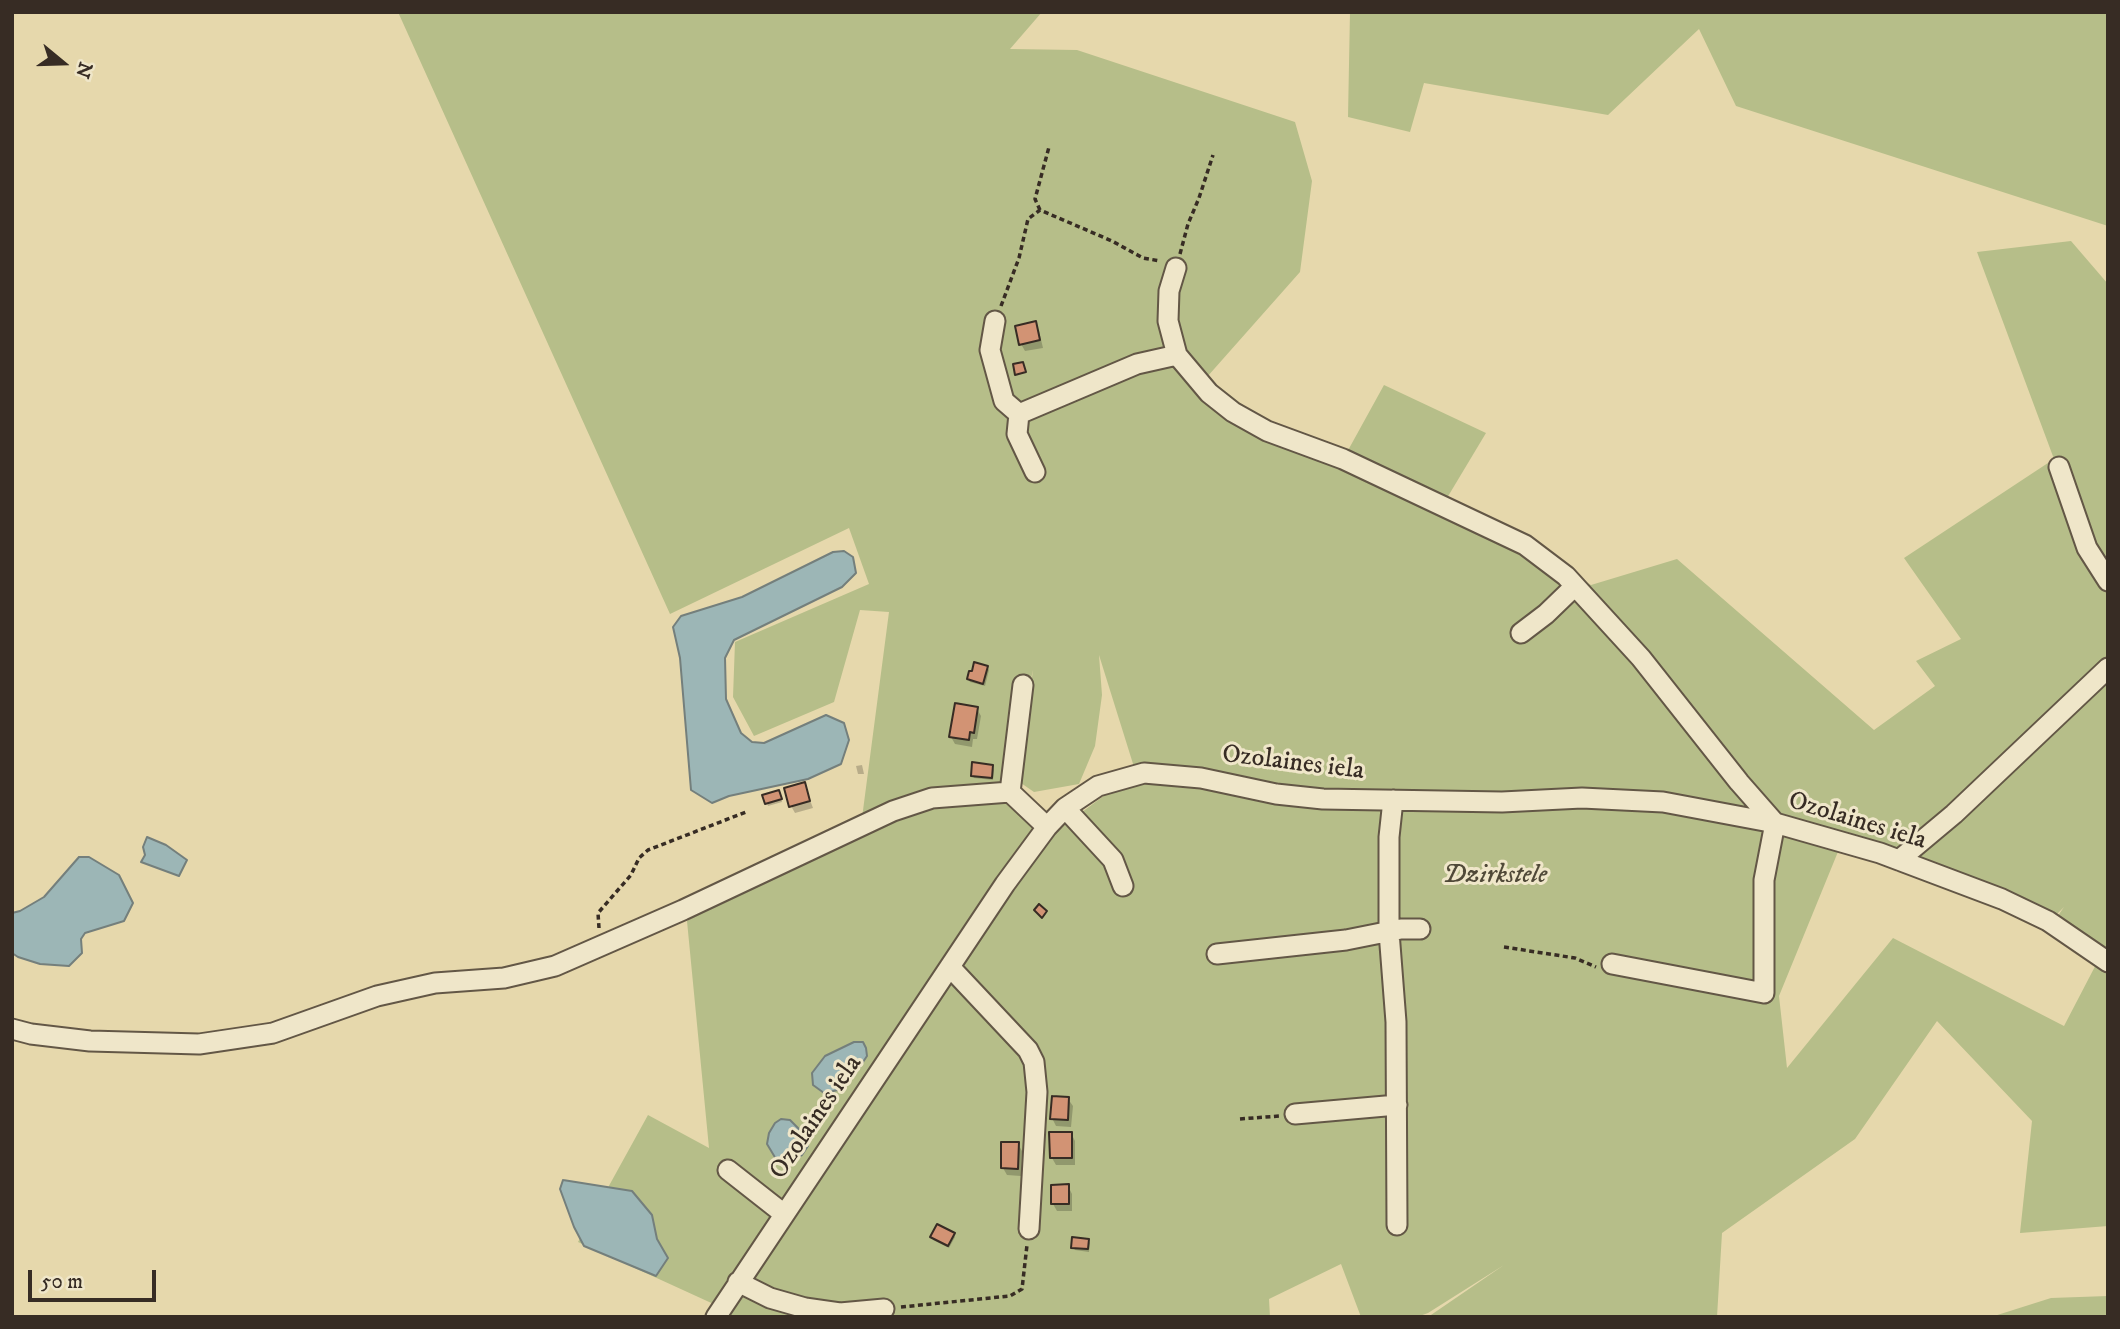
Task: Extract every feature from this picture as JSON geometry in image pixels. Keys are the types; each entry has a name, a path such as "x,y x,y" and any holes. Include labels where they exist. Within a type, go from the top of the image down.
{"street":[{"path":"1176,268 1169,291 1168,321 1177,355 1209,393 1233,412 1267,431 1343,460 1525,545 1566,576 1641,658 1775,823 1764,880 1763,993 1612,964"},
{"path":"995,321 990,349 1004,401 1019,414"},
{"path":"1019,414 1137,364 1177,355"},
{"path":"1019,414 1017,434 1035,472"},
{"path":"2059,467 2087,548 2108,581"},
{"path":"1521,633 1576,586"},
{"path":"1899,860 1954,814 2108,667"},
{"path":"1010,792 1023,684"},
{"name":"Ozolaines iela","path":"716,1317 1005,884 1047,827 1065,807 1098,786 1144,773 1201,778 1276,794 1323,799 1502,802 1582,798 1663,802 1775,823 1899,860 2002,899 2048,921 2108,962"},
{"path":"12,1029 90,1041 199,1044 273,1033 377,996 435,983 504,978 555,966 683,910 893,811 932,798 1010,792 1047,827"},
{"path":"1393,800 1389,837 1389,932 1396,1022 1397,1225"},
{"path":"1065,807 1113,860 1122,886"},
{"path":"1217,954 1420,929"},
{"path":"950,967 1028,1050 1034,1062 1037,1092 1029,1229"},
{"path":"1295,1114 1397,1105"},
{"path":"728,1170 784,1214"},
{"path":"738,1282 770,1298 805,1308 840,1313 884,1309"}],"path":[{"path":"1049,147 1035,199 1040,210 1112,241 1143,258 1164,262 1176,268 1188,224 1213,155"},
{"path":"995,321 1019,258 1028,219 1040,210"},
{"path":"610,942 597,926 598,913 631,875 639,859 648,850 746,812"},
{"path":"1504,947 1575,958 1596,967 1612,964"},
{"path":"1240,1119 1295,1114"},
{"path":"884,1309 1010,1296 1022,1289 1029,1229"}],"green space":[{"name":"Dzirkstele","path":"398,12 1042,12 1010,49 1077,50 1295,122 1312,181 1300,272 1207,377 1267,424 1346,454 1384,385 1486,433 1447,498 1591,585 1677,559 1874,730 1935,686 1916,661 1961,639 1904,558 2054,459 1977,252 2071,241 2108,284 2108,1226 2020,1233 2032,1121 1937,1021 1855,1139 1722,1233 1717,1317 1428,1317 1504,1265 1428,1313 1417,1317 1361,1317 1341,1264 1269,1299 1270,1317 729,1317 731,1312 578,1242 648,1115 709,1148 687,921 862,818 889,612 860,610 834,702 754,736 733,697 735,642 869,584 849,528 670,614","holes":["1099,655 1139,783 1109,792 1051,835 1006,793 1033,670 1018,781 1034,792 1079,784 1095,746 1102,695","1842,842 2049,922 2064,907 2055,920 2102,953 2064,1026 1893,938 1787,1068 1779,996"]},
{"path":"1350,12 2108,12 2108,226 1736,106 1699,29 1608,115 1424,83 1410,132 1348,117"},
{"path":"2108,1296 2108,1317 1991,1317 2051,1298"}],"water":[{"path":"844,551 853,557 856,573 842,587 734,640 725,658 726,699 741,733 752,742 764,743 826,715 844,723 849,740 841,764 808,779 729,796 712,803 691,790 680,658 673,627 681,616 742,597 833,552"},
{"path":"147,837 166,845 187,860 179,876 141,862 145,855 143,847"},
{"path":"79,857 89,857 119,875 133,903 124,921 85,933 81,939 82,953 69,966 40,964 18,957 12,953 12,913 44,897"},
{"path":"854,1042 863,1042 867,1056 853,1077 838,1090 824,1093 813,1085 812,1073 825,1056"},
{"path":"781,1119 790,1120 806,1136 808,1146 802,1155 787,1162 776,1159 767,1144 769,1133"},
{"path":"563,1180 632,1191 652,1215 657,1239 668,1258 656,1276 584,1246 560,1189"}],"building":[{"path":"1036,321 1040,340 1019,345 1015,326"},
{"path":"1023,362 1026,372 1015,375 1013,364"},
{"path":"974,662 988,666 983,684 967,679"},
{"path":"955,703 978,707 974,733 970,732 969,740 949,737"},
{"path":"972,762 993,765 992,778 971,776"},
{"path":"805,782 810,801 789,807 784,788"},
{"path":"779,790 782,799 765,804 762,795"},
{"path":"1039,904 1047,911 1042,918 1034,910"},
{"path":"1052,1096 1069,1097 1068,1120 1050,1119"},
{"path":"1049,1132 1072,1132 1072,1158 1050,1158"},
{"path":"1001,1142 1019,1142 1018,1169 1001,1168"},
{"path":"1069,1184 1069,1204 1051,1204 1051,1185"},
{"path":"937,1224 955,1233 948,1246 930,1237"},
{"path":"1072,1237 1089,1239 1088,1249 1071,1248"}]}
